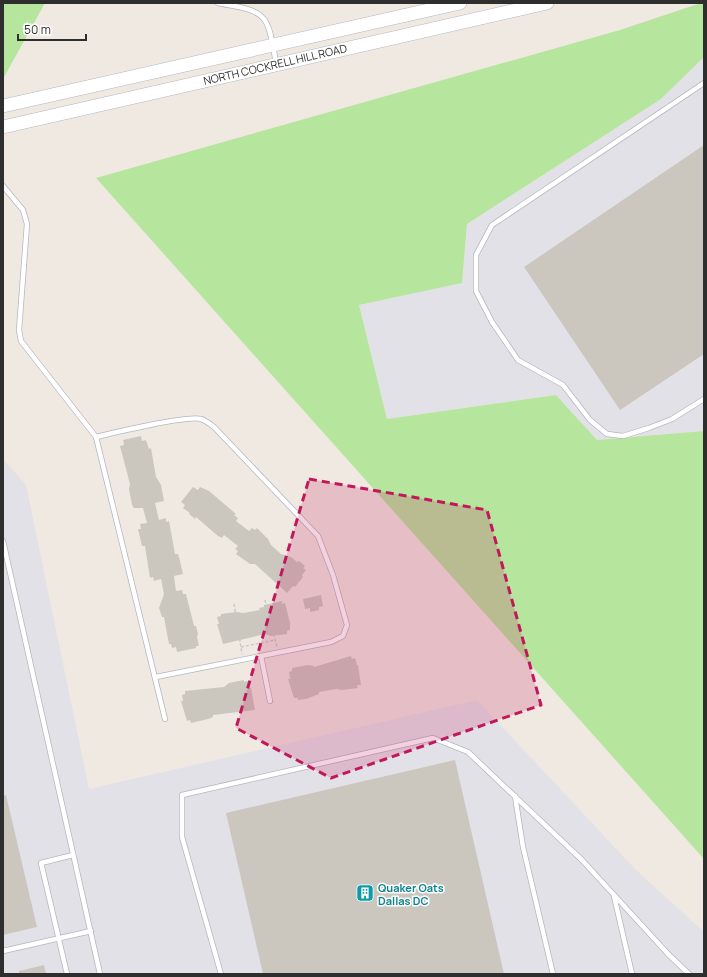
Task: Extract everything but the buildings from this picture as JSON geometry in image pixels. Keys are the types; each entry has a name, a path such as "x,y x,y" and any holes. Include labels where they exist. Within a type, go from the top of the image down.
{"main road":[{"name":"NORTH COCKRELL HILL ROAD","path":"3,106 460,3"},
{"name":"NORTH COCKRELL HILL ROAD","path":"3,127 548,3"}],"lane":[{"path":"218,3 253,12 262,17 267,24 276,64"},
{"path":"704,83 492,225 476,255 476,291 492,322 518,360 563,385 590,420 607,434 623,436 649,428 672,419 704,398"},
{"path":"3,186 23,210 27,224 20,330 21,341 96,437 156,677 165,719"},
{"path":"96,437 129,430 200,419 214,427 318,536 333,575 347,625 343,636 331,642 156,677"},
{"path":"3,541 100,974"},
{"path":"261,656 270,701"},
{"path":"221,974 182,837 182,795 433,738 468,752 582,860 689,974"},
{"path":"515,796 523,847 553,974"},
{"path":"67,974 41,863 74,855"},
{"path":"614,894 632,974"},
{"path":"3,951 90,931"}],"path":[{"path":"265,600 278,652"},
{"path":"234,604 242,660"},
{"path":"241,647 275,640"}],"highlighted area":[{"path":"309,479 487,510 541,705 331,778 236,728"}],"shaded area":[{"path":"704,57 704,431 597,440 556,395 387,419 359,305 462,283 467,224 661,99"},
{"path":"3,459 26,485 89,789 477,700 635,869 704,932 704,974 3,974"}],"green space":[{"path":"3,3 45,3 3,79"},
{"path":"704,3 704,57 661,99 467,224 462,283 359,305 387,419 556,395 597,440 704,431 704,859 96,178 620,30"}],"place":[{"name":"Quaker Oats Dallas DC","path":"365,893"}]}
